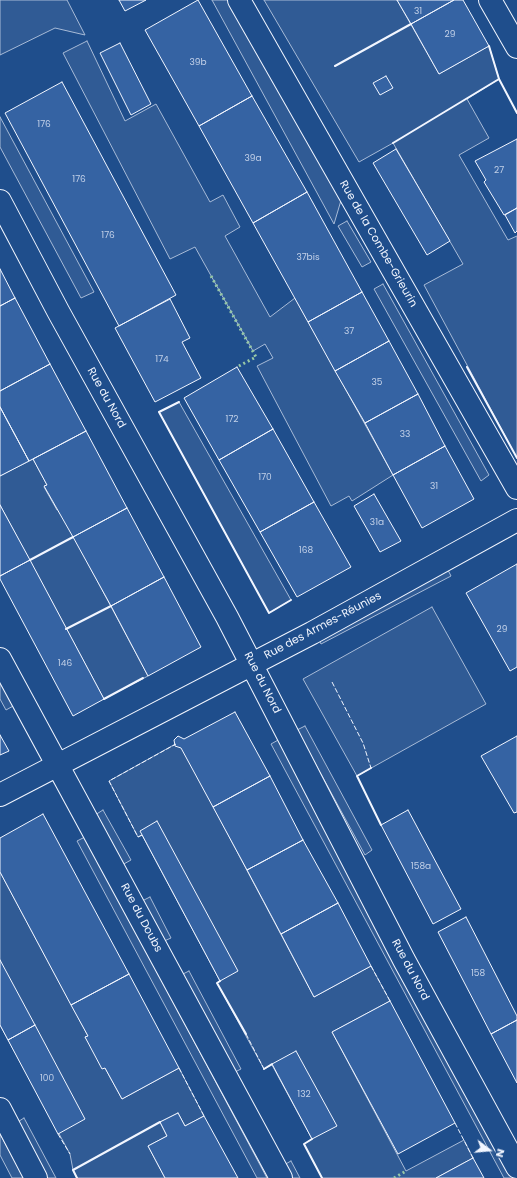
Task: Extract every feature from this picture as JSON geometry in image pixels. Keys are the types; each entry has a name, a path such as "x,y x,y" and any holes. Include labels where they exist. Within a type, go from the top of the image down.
{"street":[{"name":"Rue de la Combe-Grieurin","path":"240,0 517,488"},
{"path":"490,0 517,47"},
{"name":"Rue du Nord","path":"0,201 62,318 252,664 400,953 517,1167"},
{"name":"Rue des Armes-Réunies","path":"0,795 252,664 517,520"},
{"name":"Rue du Doubs","path":"0,659 56,766 281,1178"},
{"path":"0,1109 36,1178"}],"shaded area":[{"path":"0,0 67,0 85,35 55,28 0,55"},
{"path":"212,0 232,0 342,197 334,224"},
{"path":"264,0 397,0 439,74 489,46 499,79 467,99 489,138 459,155 508,240 517,236 517,458 424,285 463,264 393,143 359,162"},
{"path":"87,41 125,121 156,104 210,202 223,195 240,227 225,236 270,317 295,298 393,475 352,501 349,496 331,506 257,366 273,358 265,344 253,351 195,247 170,259 63,53"},
{"path":"0,117 94,292 81,298 0,147"},
{"path":"347,221 371,262 362,267 338,226"},
{"path":"383,284 489,475 481,481 374,289"},
{"path":"179,402 291,600 269,613 159,412"},
{"path":"33,459 47,485 44,487 57,510 59,509 148,676 104,699 0,505 0,476"},
{"path":"447,568 451,576 321,644 317,636"},
{"path":"432,607 486,704 357,776 303,679"},
{"path":"0,676 15,705 6,710 0,699"},
{"path":"305,726 372,850 365,855 297,730"},
{"path":"280,739 516,1178 504,1178 271,744"},
{"path":"179,742 314,997 371,966 390,1001 332,1032 406,1171 464,1140 473,1158 436,1178 322,1178 304,1144 312,1139 272,1065 264,1069 217,983 220,981 142,835 138,837 109,781"},
{"path":"103,810 131,860 122,865 95,815"},
{"path":"85,837 267,1178 257,1178 77,841"},
{"path":"0,872 88,1036 85,1037 105,1068 122,1099 179,1068 204,1116 185,1126 178,1113 160,1122 167,1136 148,1146 165,1178 77,1178 73,1170 70,1154 0,1025"},
{"path":"150,897 171,938 162,942 142,901"},
{"path":"189,971 241,1069 233,1073 181,975"},
{"path":"24,1118 56,1178 46,1178 16,1123"},
{"path":"0,1134 24,1178 12,1178 0,1155"},
{"path":"291,1161 300,1178 289,1178 282,1166"}],"building":[{"path":"119,0 146,0 125,11"},
{"path":"198,0 252,96 199,126 145,30"},
{"path":"397,0 454,0 411,24"},
{"path":"454,0 463,0 489,46 439,74 411,24"},
{"path":"120,43 151,104 131,115 100,53"},
{"path":"386,76 393,88 380,95 373,83"},
{"path":"62,82 176,295 119,326 5,113"},
{"path":"252,96 307,192 253,223 199,126"},
{"path":"517,139 517,208 504,215 484,182 486,180 475,161"},
{"path":"396,149 450,241 427,255 373,163"},
{"path":"307,192 362,292 308,322 253,223"},
{"path":"517,208 517,231 515,233 505,215"},
{"path":"0,269 15,298 0,306"},
{"path":"362,292 389,341 335,371 308,322"},
{"path":"15,298 50,364 0,391 0,306"},
{"path":"170,299 190,338 182,342 201,378 155,402 115,328"},
{"path":"389,341 418,394 365,423 335,371"},
{"path":"50,364 86,431 29,461 0,407 0,391"},
{"path":"237,367 273,429 219,460 184,398"},
{"path":"418,394 445,446 393,475 365,423"},
{"path":"0,407 29,461 0,476"},
{"path":"273,429 314,502 260,532 219,460"},
{"path":"86,431 127,508 73,537 44,486 47,485 33,459"},
{"path":"445,446 474,499 422,528 393,475"},
{"path":"374,494 401,541 380,552 354,506"},
{"path":"314,502 351,567 297,597 260,532"},
{"path":"0,505 30,560 0,576"},
{"path":"127,508 164,577 111,606 73,537"},
{"path":"30,560 104,699 73,716 0,579 0,576"},
{"path":"517,564 517,667 510,671 466,593"},
{"path":"164,577 201,647 148,676 111,606"},
{"path":"235,712 270,776 213,807 181,748 175,746 174,740 178,736 184,739"},
{"path":"0,735 9,751 0,755"},
{"path":"517,736 517,812 514,813 481,756"},
{"path":"270,776 303,840 247,870 213,807"},
{"path":"408,810 461,909 433,924 381,825"},
{"path":"43,814 129,974 71,1005 0,872 0,838"},
{"path":"157,821 238,971 220,981 140,831"},
{"path":"303,840 338,903 281,934 247,870"},
{"path":"338,903 371,966 314,997 281,934"},
{"path":"466,917 517,1016 517,1020 491,1034 438,932"},
{"path":"0,960 35,1025 8,1040 0,1025"},
{"path":"129,974 179,1068 122,1099 105,1068 102,1069 85,1037 88,1036 71,1005"},
{"path":"390,1001 455,1123 398,1154 332,1032"},
{"path":"517,1020 517,1083 491,1034"},
{"path":"35,1025 85,1119 58,1134 8,1040"},
{"path":"296,1051 337,1126 312,1139 272,1064"},
{"path":"178,1113 185,1126 204,1116 238,1178 165,1178 148,1146 167,1136 160,1122"},
{"path":"473,1158 484,1178 436,1178"}],"hedge":[{"path":"211,276 256,357 237,367"},
{"path":"394,1178 406,1171"}],"fence":[{"path":"332,682 363,743 371,768"},
{"path":"142,835 138,837 109,781 176,744"},
{"path":"371,966 390,1001"},
{"path":"246,1034 264,1069"},
{"path":"179,1068 204,1116"},
{"path":"455,1123 473,1158"},
{"path":"58,1134 70,1154"}],"wall":[{"path":"335,66 411,24"},
{"path":"489,46 499,79 517,113"},
{"path":"393,143 499,79"},
{"path":"467,367 517,458"},
{"path":"179,402 159,412 269,613 291,600"},
{"path":"30,560 73,537"},
{"path":"66,629 111,606"},
{"path":"104,699 143,678"},
{"path":"371,768 357,776 381,825"},
{"path":"220,981 217,983 246,1034"},
{"path":"264,1069 272,1064"},
{"path":"77,1178 73,1170 160,1122"},
{"path":"312,1139 304,1144 322,1178"}]}
